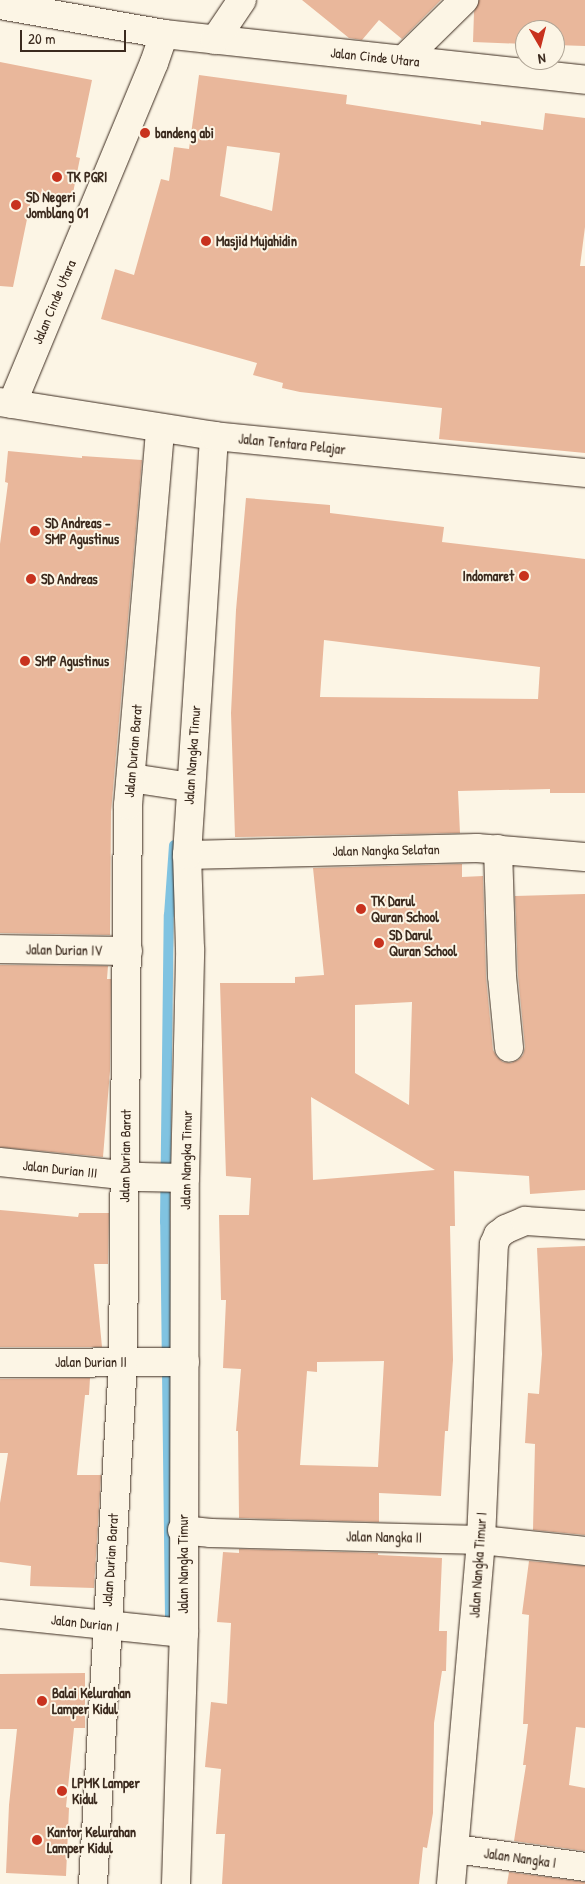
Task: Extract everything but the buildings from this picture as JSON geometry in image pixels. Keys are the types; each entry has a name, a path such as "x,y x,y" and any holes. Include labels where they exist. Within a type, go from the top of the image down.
{"street":[{"path":"215,40 242,0"},
{"path":"403,60 464,0"},
{"name":"Jalan Cinde Utara","path":"0,5 53,7 164,34 585,80"},
{"name":"Jalan Cinde Utara","path":"6,403 150,72 164,34"},
{"name":"Jalan Tentara Pelajar","path":"6,403 214,436 585,473"},
{"name":"Jalan Durian Barat","path":"100,1883 112,1626 135,1362 128,951 128,805 135,778 160,428"},
{"name":"Jalan Nangka Timur","path":"176,1884 177,1632 182,1530 183,1178 190,949 186,786 214,436"},
{"name":"Jalan Durian Barat","path":"135,778 186,786"},
{"name":"Jalan Nangka Selatan","path":"187,855 477,848 585,857"},
{"path":"498,850 502,976 509,1048"},
{"name":"Jalan Durian IV","path":"0,949 128,951"},
{"name":"Jalan Durian III","path":"0,1162 132,1177 183,1178"},
{"name":"Jalan Nangka Timur I","path":"451,1884 456,1849 481,1540 494,1244 498,1235 506,1228 525,1221 585,1225"},
{"name":"Jalan Durian II","path":"0,1363 183,1362"},
{"name":"Jalan Nangka II","path":"182,1530 211,1533 481,1540 585,1551"},
{"name":"Jalan Durian I","path":"0,1614 177,1632"},
{"name":"Jalan Nangka I","path":"456,1849 585,1867"}],"waterway":[{"path":"170,1617 165,1222 169,915 174,845"}],"place":[{"name":"bandeng abi","path":"145,133"},
{"name":"TK PGRI","path":"57,177"},
{"name":"SD Negeri Jomblang 01","path":"16,205"},
{"name":"Masjid Mujahidin","path":"206,241"},
{"name":"SD Andreas - SMP Agustinus","path":"35,531"},
{"name":"Indomaret","path":"524,576"},
{"name":"SD Andreas","path":"31,579"},
{"name":"SMP Agustinus","path":"25,661"},
{"name":"TK Darul Quran School","path":"361,909"},
{"name":"SD Darul Quran School","path":"379,943"},
{"name":"Balai Kelurahan Lamper Kidul","path":"42,1701"},
{"name":"LPMK Lamper Kidul","path":"62,1791"},
{"name":"Kantor Kelurahan Lamper Kidul","path":"37,1840"}]}
